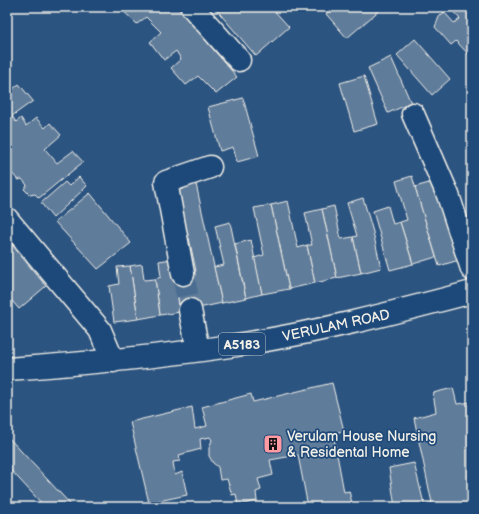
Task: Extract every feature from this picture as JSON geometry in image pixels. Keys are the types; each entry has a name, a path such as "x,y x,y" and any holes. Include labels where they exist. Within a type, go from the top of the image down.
{"main road":[{"path":"192,7 239,60"},
{"path":"413,114 448,195 472,269"},
{"path":"183,274 166,182 210,168"},
{"path":"7,219 100,330 113,361"},
{"name":"VERULAM ROAD","path":"7,369 113,361 230,346 324,329 382,316 472,292"},
{"path":"190,310 198,350"}],"building":[{"path":"119,7 177,7 237,77 216,94 198,76 186,85 171,68 181,59 176,51 164,60 150,42 161,32 146,17 137,24"},
{"path":"214,7 271,7 289,27 256,56"},
{"path":"334,7 382,8 347,38 326,14"},
{"path":"449,7 472,7 472,58 456,41 451,45 435,27 439,17 444,12 454,23 460,19"},
{"path":"415,39 450,79 432,95 397,55"},
{"path":"391,57 411,103 388,113 368,68"},
{"path":"364,76 378,124 354,131 340,83"},
{"path":"19,84 33,101 12,116 16,122 21,118 26,126 36,118 45,128 50,123 61,135 45,149 57,163 73,151 83,162 39,198 35,194 30,195 24,189 27,185 22,179 18,180 10,171 12,166 7,161 7,94"},
{"path":"243,98 259,156 237,162 233,147 220,151 208,107"},
{"path":"412,176 436,257 413,264 400,222 407,220 396,181"},
{"path":"79,177 87,186 53,218 41,203 65,182 69,186"},
{"path":"436,181 459,260 439,266 415,187"},
{"path":"196,184 222,303 180,312 175,276 196,271 189,238 185,239 175,189"},
{"path":"90,193 131,243 98,269 55,222"},
{"path":"363,198 373,232 381,268 361,273 353,237 357,236 347,203"},
{"path":"288,201 298,248 307,245 315,283 289,289 271,205"},
{"path":"271,205 289,289 262,294 254,258 264,255 254,208"},
{"path":"334,206 341,239 353,237 361,273 337,278 322,209"},
{"path":"388,206 393,224 400,222 413,264 390,270 373,211"},
{"path":"322,209 337,278 315,283 307,245 312,245 305,213"},
{"path":"230,222 246,298 222,303 214,267 224,265 215,226"},
{"path":"7,239 46,286 19,309 7,295"},
{"path":"251,240 262,294 246,298 235,244"},
{"path":"172,259 180,312 160,315 155,279 161,277 159,261"},
{"path":"142,264 144,280 155,279 160,315 138,319 130,266"},
{"path":"130,266 138,319 114,322 109,286 119,284 117,267"},
{"name":"Verulam House Nursing & Residental Home","path":"332,383 344,431 333,433 344,492 349,491 353,507 308,507 298,455 270,460 273,475 258,479 261,490 256,492 257,501 238,505 236,494 232,495 227,479 220,480 218,467 213,463 209,456 209,448 212,440 210,437 200,439 201,449 179,455 180,461 173,462 175,475 182,472 187,495 149,503 130,422 192,407 195,429 207,426 202,407 251,394 253,402"},
{"path":"453,388 457,404 472,402 472,507 395,507 389,468 414,463 424,504 432,503 414,418 436,412 433,393"},
{"path":"7,436 73,507 45,507 7,466"}],"tunnel":[{"path":"183,274 190,310"}],"place":[{"name":"Verulam House Nursing & Residental Home","path":"273,444"}]}
